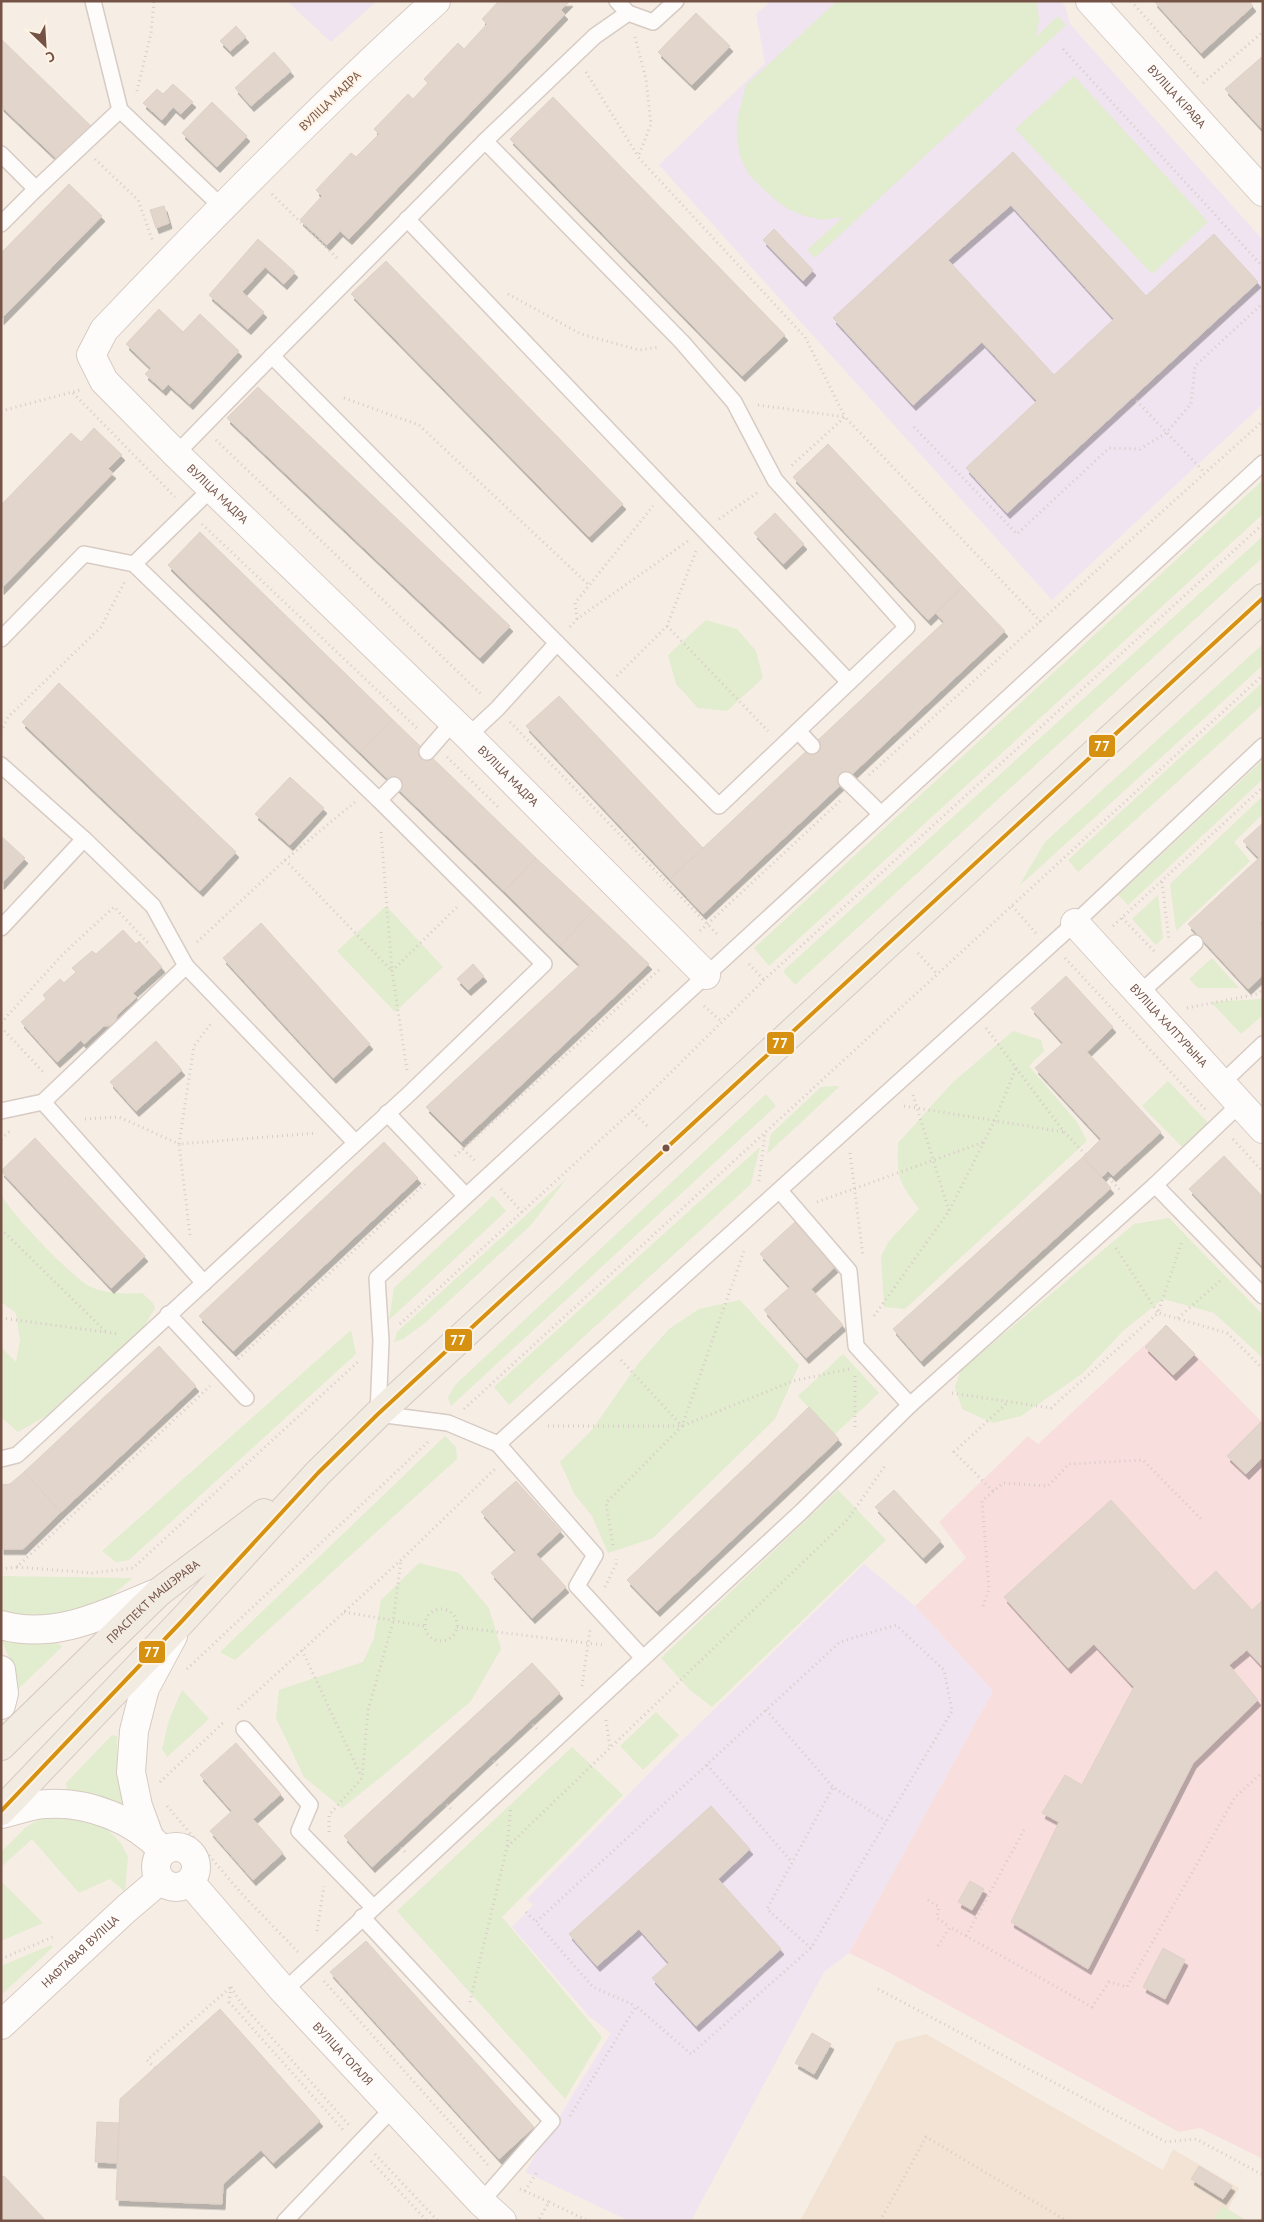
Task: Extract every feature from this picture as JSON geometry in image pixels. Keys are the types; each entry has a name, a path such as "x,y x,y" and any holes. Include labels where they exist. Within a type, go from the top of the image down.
{"main road":[{"name":"ПРАСПЕКТ МАШЭРАВА","path":"1,1812 182,1621 318,1473 378,1414 1263,598"},
{"name":"ПРАСПЕКТ МАШЭРАВА","path":"1,1746 159,1592 318,1473"}],"street":[{"name":"ВУЛІЦА МАДРА","path":"436,1 382,50 221,206 104,330 91,355 104,381 211,489 460,729 666,958 697,984"},
{"name":"ВУЛІЦА КІРАВА","path":"1090,1 1263,192"},
{"name":"ВУЛІЦА ХАЛТУРЫНА","path":"1075,923 1146,998 1263,1129"},
{"path":"1,1625 33,1630 64,1628 159,1592"},
{"path":"1,1812 46,1804 87,1807 118,1819 156,1843 186,1848 193,1855 196,1863 196,1872 190,1882 175,1887 166,1885 160,1880 156,1870 156,1843 138,1806 131,1772 134,1731 145,1688 182,1621"},
{"path":"1,1670 4,1694 1,1705"},
{"name":"НАФТАВАЯ ВУЛІЦА","path":"1,2024 160,1880"},
{"name":"ВУЛІЦА ГОГАЛЯ","path":"190,1882 284,1991 481,2202 502,2221"}],"lane":[{"path":"93,1 120,110 221,206"},
{"path":"617,1 628,13 653,22 676,1"},
{"path":"176,454 485,141 595,36 628,13"},
{"path":"1,224 120,110"},
{"path":"272,356 720,806 907,627 775,480 734,402 682,342 485,141"},
{"path":"1,154 36,189"},
{"path":"407,219 849,682"},
{"path":"640,1654 577,1586 595,1555 498,1444 448,1423 378,1414 381,1341 377,1278 465,1195 1263,463"},
{"path":"134,564 211,489"},
{"path":"1,639 84,554 134,564 374,795 544,964 410,1093 204,1284 142,1337 17,1455 1,1459"},
{"path":"430,748 496,709 556,643"},
{"path":"798,731 812,746"},
{"path":"498,1444 1075,923 1263,746"},
{"path":"1,765 84,839 153,906 182,966 225,1006 355,1142"},
{"path":"850,784 882,814"},
{"path":"374,795 394,785"},
{"path":"1,928 84,839"},
{"path":"1146,998 1194,943"},
{"path":"1,1111 43,1102 182,966"},
{"path":"1221,1084 1263,1044"},
{"path":"43,1102 57,1120 195,1271 204,1284"},
{"path":"284,1991 578,1718 640,1654 855,1461 910,1405 1155,1185 1240,1104"},
{"path":"387,1113 465,1195"},
{"path":"1155,1185 1263,1296"},
{"path":"780,1190 849,1271 856,1346 910,1405"},
{"path":"168,1314 246,1398"},
{"path":"244,1729 310,1804 299,1831 328,1860 367,1912 464,2027 552,2121 502,2181 481,2202"},
{"path":"285,2221 393,2108"}],"path":[{"path":"120,110 137,94 151,33 154,1"},
{"path":"1131,1 1210,90"},
{"path":"628,13 646,79 651,124 638,157"},
{"path":"1203,83 1263,32"},
{"path":"1062,49 1263,267"},
{"path":"576,54 638,157 805,337 845,417 1041,622"},
{"path":"82,146 138,200 162,268"},
{"path":"268,190 354,274"},
{"path":"505,293 523,300 581,334 639,350 682,342"},
{"path":"914,427 1017,534 1109,448 1140,449 1166,433 1191,404 1195,366 1263,304"},
{"path":"1,411 73,393 104,381"},
{"path":"73,393 189,512 430,748 505,814"},
{"path":"336,395 419,425 589,585"},
{"path":"1133,397 1205,474"},
{"path":"734,402 845,417"},
{"path":"556,643 577,619 775,480 845,417"},
{"path":"16,1567 850,784 1041,622 1263,421"},
{"path":"577,619 575,603 666,490"},
{"path":"1,1569 16,1567 92,1573 133,1568 632,1111 764,980 1263,524"},
{"path":"604,690 667,626 704,530"},
{"path":"1,732 8,717 101,627 134,564"},
{"path":"667,626 783,746"},
{"path":"185,1670 448,1423 1263,676"},
{"path":"58,1087 1,1025 63,954 114,907 182,966 285,860 374,795"},
{"path":"374,795 392,971 410,1093"},
{"path":"285,860 392,971"},
{"path":"1162,881 1169,946"},
{"path":"392,971 472,892"},
{"path":"1012,906 1048,946 1060,953 1263,1172"},
{"path":"1122,918 1158,956"},
{"path":"666,958 697,984 722,1022"},
{"path":"1146,998 1180,1009 1257,994 1263,989"},
{"path":"195,1271 178,1144 194,1046 225,1006"},
{"path":"981,1022 1064,1132 1085,1154"},
{"path":"871,1320 949,1210 995,1120 1016,1068"},
{"path":"911,1087 949,1210"},
{"path":"901,1105 1064,1132"},
{"path":"57,1120 119,1117 178,1144 324,1132 355,1142"},
{"path":"796,1209 934,1162 984,1142"},
{"path":"927,1390 1051,1408 1158,1313 1188,1219"},
{"path":"1,1229 105,1331"},
{"path":"1104,1230 1158,1313 1227,1333 1263,1369"},
{"path":"614,1547 606,1503 682,1426 747,1241"},
{"path":"1177,1319 1235,1267"},
{"path":"1,1318 142,1337"},
{"path":"619,1358 682,1426"},
{"path":"544,1426 682,1426 794,1381 855,1367 855,1461"},
{"path":"993,1491 954,1452 1008,1402"},
{"path":"983,1606 989,1589 982,1502 1003,1483 1048,1486 1068,1464 1143,1460 1203,1521"},
{"path":"464,2027 507,1846 848,1519 885,1466"},
{"path":"578,1718 595,1606 616,1564 615,1556"},
{"path":"316,1941 328,1860 329,1815 362,1778 368,1710 393,1622 401,1560"},
{"path":"442,1608 452,1612 457,1627 452,1637 443,1641 432,1639 424,1626 427,1615 442,1608"},
{"path":"343,1612 424,1626"},
{"path":"526,1912 593,1987 636,2006 691,2054 811,1948 952,1711 944,1670 896,1625 840,1642 536,1922"},
{"path":"457,1627 588,1643 640,1654"},
{"path":"302,1650 362,1778"},
{"path":"766,1710 833,1787 886,1821"},
{"path":"707,1764 792,1862"},
{"path":"928,1900 939,1907 937,1918 950,1927 1092,2007 1109,1982 1127,1987 1235,1797 1263,1772"},
{"path":"811,1948 767,1909 833,1787"},
{"path":"165,1804 241,1893 311,1966 502,2181 588,2221"},
{"path":"966,1936 1024,1830"},
{"path":"397,1844 408,1856"},
{"path":"938,1946 950,1927"},
{"path":"1,1959 62,1934"},
{"path":"154,2068 147,2060 231,1987"},
{"path":"231,1987 241,2003 427,2221"},
{"path":"231,1987 229,2002 330,2113 438,2221"},
{"path":"878,1989 1166,2142 1196,2139 1263,2175"},
{"path":"569,2117 636,2006"},
{"path":"880,2221 926,2137 1067,2221"},
{"path":"525,2191 539,2169"},
{"path":"538,2221 549,2202"}],"shaded area":[{"path":"287,1 377,1 331,42"},
{"path":"771,1 1061,1 1065,6 1070,24 1263,240 1263,404 1052,600 659,165 765,63 756,14"},
{"path":"1166,1325 1263,1423 1263,2159 1200,2128 1179,2132 888,1972 849,1953 993,1691 915,1606 966,1558 939,1522 1028,1436 1038,1444"},
{"path":"864,1564 915,1606 993,1691 849,1953 824,1972 691,2221 630,2221 525,2172 611,2033 590,2017 512,1927 533,1905 527,1899 659,1763"},
{"path":"926,2034 1163,2170 1173,2149 1239,2188 1228,2209 1247,2221 800,2221 896,2042"}],"green space":[{"path":"837,1 1037,1 1039,21 1036,37 1058,16 1066,25 815,258 807,250 843,217 822,220 805,216 790,210 774,199 749,175 740,156 737,120 746,85"},
{"path":"1074,76 1208,222 1152,274 1015,129"},
{"path":"1263,480 1263,514 769,966 754,948"},
{"path":"1263,536 1263,557 795,985 783,971"},
{"path":"706,620 737,629 756,651 763,678 727,711 698,708 676,684 668,655"},
{"path":"1263,644 1263,665 1019,886 1045,842"},
{"path":"1263,682 1263,704 1078,872 1068,860"},
{"path":"1263,760 1263,779 1128,905 1118,895"},
{"path":"1263,796 1263,814 1234,842 1250,861 1176,931 1170,884"},
{"path":"1158,895 1163,938 1156,945 1132,919"},
{"path":"386,906 443,967 395,1012 337,951"},
{"path":"1212,958 1239,988 1198,988 1189,979"},
{"path":"1263,997 1263,1015 1241,1034 1211,1002 1260,999"},
{"path":"1013,1031 1041,1040 1044,1051 1029,1066 1077,1122 1087,1141 905,1309 884,1307 881,1256 889,1241 919,1209 900,1179 898,1143 952,1083"},
{"path":"1168,1081 1208,1123 1182,1147 1142,1106"},
{"path":"840,1086 767,1154 771,1134 821,1087"},
{"path":"766,1094 776,1106 451,1406 448,1397 456,1384"},
{"path":"760,1147 751,1184 509,1405 494,1387"},
{"path":"567,1178 531,1225 425,1323 403,1339 394,1342 397,1332"},
{"path":"1,1194 27,1228 69,1270 89,1286 108,1292 142,1293 153,1303 155,1308 143,1328 46,1416 18,1432 1,1417 1,1347 16,1362 20,1340 16,1313 1,1302"},
{"path":"493,1196 506,1211 389,1320 394,1288"},
{"path":"1169,1218 1263,1315 1263,1358 1214,1313 1163,1299 1124,1330 1083,1373 1021,1416 993,1423 962,1409 955,1387 961,1370 1134,1224"},
{"path":"740,1300 799,1365 775,1419 653,1538 608,1553 592,1516 575,1495 560,1462 591,1431 638,1364 669,1329 699,1309"},
{"path":"351,1330 356,1354 129,1560 116,1562 102,1551"},
{"path":"843,1354 879,1393 834,1435 798,1396"},
{"path":"445,1436 456,1447 457,1459 235,1660 220,1652"},
{"path":"838,1490 886,1540 712,1707 690,1690 661,1658"},
{"path":"419,1563 459,1573 489,1608 501,1649 471,1701 342,1808 304,1777 276,1718 279,1690 363,1662 374,1638 381,1600"},
{"path":"1,1576 133,1578 104,1602 49,1619 1,1614"},
{"path":"5,1637 32,1644 58,1643 62,1647 14,1693 10,1660 2,1641"},
{"path":"182,1690 209,1719 167,1757 162,1749 169,1720"},
{"path":"656,1712 679,1735 643,1770 620,1746"},
{"path":"112,1735 117,1736 117,1770 123,1797 122,1806 100,1796 67,1790 66,1783"},
{"path":"572,1747 623,1795 502,1917 602,2037 565,2099 397,1911"},
{"path":"46,1816 90,1820 107,1829 121,1843 128,1857 125,1892 110,1879 79,1893 32,1839 1,1867 1,1852 26,1827"},
{"path":"1,1881 43,1923 1,1941"},
{"path":"51,1945 53,1947 1,1995 1,1966"},
{"path":"1222,2206 1247,2221 1213,2221"}],"building":[{"path":"499,1 570,1 561,10 565,14 349,239 340,231 327,245 300,220 322,196 316,190 351,153 356,157 379,134 374,129 408,94 413,99 428,83 424,79 458,43 464,49 487,24 482,19"},
{"path":"1154,1 1249,1 1253,6 1201,53"},
{"path":"696,13 730,46 692,85 658,52"},
{"path":"236,26 246,37 230,51 220,41"},
{"path":"1,39 91,126 58,160 1,106"},
{"path":"274,52 291,71 251,106 235,88"},
{"path":"1263,56 1263,130 1225,89"},
{"path":"173,84 193,102 181,114 173,107 162,120 143,103 157,89 163,94"},
{"path":"553,97 785,335 742,376 510,139"},
{"path":"212,102 247,136 217,167 182,133"},
{"path":"1013,152 1146,296 1214,234 1258,282 1007,513 966,468 1037,401 982,342 913,405 833,318","holes":["1011,205 1114,319 1054,375 948,260"]},
{"path":"69,184 102,216 1,319 1,253"},
{"path":"164,206 169,223 156,228 150,210"},
{"path":"774,229 813,270 803,281 763,240"},
{"path":"258,239 295,272 284,284 265,267 242,292 264,312 248,329 209,295"},
{"path":"386,261 623,504 589,537 351,294"},
{"path":"159,309 183,332 200,314 239,351 190,404 168,384 163,390 145,374 151,368 126,344"},
{"path":"258,387 510,626 480,658 227,418"},
{"path":"94,428 122,455 108,469 113,473 1,589 1,505 71,433 81,442"},
{"path":"828,444 963,587 928,620 793,477"},
{"path":"775,513 804,544 783,564 754,533"},
{"path":"200,532 392,719 360,752 168,565"},
{"path":"963,587 1005,631 703,914 670,879 944,622 936,613"},
{"path":"59,683 236,852 200,891 22,722"},
{"path":"559,696 703,848 670,879 526,726"},
{"path":"392,719 536,858 504,891 360,752"},
{"path":"290,777 324,808 290,845 255,814"},
{"path":"1263,823 1263,921 1260,923 1263,927 1263,975 1248,989 1188,924 1259,858 1243,841"},
{"path":"1,836 25,858 1,884"},
{"path":"536,858 593,911 560,946 504,891"},
{"path":"593,911 649,964 461,1142 426,1107 580,965 560,946"},
{"path":"261,923 370,1044 333,1078 223,958"},
{"path":"123,930 136,944 139,941 162,967 133,993 137,997 117,1015 115,1025 104,1026 84,1044 81,1040 57,1062 21,1022 46,999 43,995 60,979 64,983 76,972 72,968 92,951 96,954"},
{"path":"473,964 484,976 468,990 457,979"},
{"path":"1066,976 1113,1027 1087,1052 1161,1132 1113,1176 1108,1171 1102,1177 1083,1157 1101,1139 1035,1068 1063,1043 1031,1008"},
{"path":"156,1041 182,1070 136,1111 110,1082"},
{"path":"35,1138 145,1256 111,1288 1,1171"},
{"path":"384,1142 418,1178 233,1351 199,1316"},
{"path":"1224,1156 1263,1197 1263,1267 1189,1189"},
{"path":"1083,1157 1111,1188 921,1361 893,1329"},
{"path":"795,1222 835,1267 811,1289 843,1325 806,1358 764,1310 790,1287 760,1254"},
{"path":"1166,1325 1195,1354 1173,1375 1145,1347"},
{"path":"159,1346 196,1386 61,1512 24,1472"},
{"path":"809,1407 839,1439 657,1611 627,1580"},
{"path":"1261,1422 1263,1457 1246,1474 1227,1456"},
{"path":"24,1472 61,1512 23,1549 1,1549 1,1485 10,1484"},
{"path":"516,1481 561,1531 536,1554 566,1587 532,1618 491,1573 516,1551 481,1512"},
{"path":"894,1490 941,1541 923,1558 875,1507"},
{"path":"1111,1500 1194,1591 1216,1571 1252,1610 1263,1600 1263,1667 1247,1650 1229,1665 1258,1700 1193,1763 1088,1969 1011,1922 1059,1822 1042,1813 1065,1775 1082,1785 1134,1687 1094,1644 1068,1668 1004,1597"},
{"path":"532,1663 560,1693 372,1867 344,1836"},
{"path":"236,1743 281,1794 253,1819 283,1853 253,1880 210,1831 232,1811 200,1775"},
{"path":"711,1806 750,1849 718,1879 781,1949 696,2026 652,1978 669,1963 639,1929 597,1966 569,1934"},
{"path":"970,1881 984,1889 972,1910 958,1902"},
{"path":"366,1941 534,2127 499,2159 330,1972"},
{"path":"1163,1948 1185,1960 1165,1999 1143,1987"},
{"path":"220,2009 320,2121 273,2163 261,2150 223,2184 222,2204 116,2200 120,2099"},
{"path":"812,2033 831,2044 814,2074 795,2063"},
{"path":"97,2122 119,2123 117,2163 95,2162"},
{"path":"1199,2166 1232,2186 1223,2199 1191,2179"},
{"path":"4,2176 46,2221 1,2221 1,2178"}],"transit line":[{"name":"77","path":"1,1811 182,1621 318,1473 378,1414 1263,598"}]}
